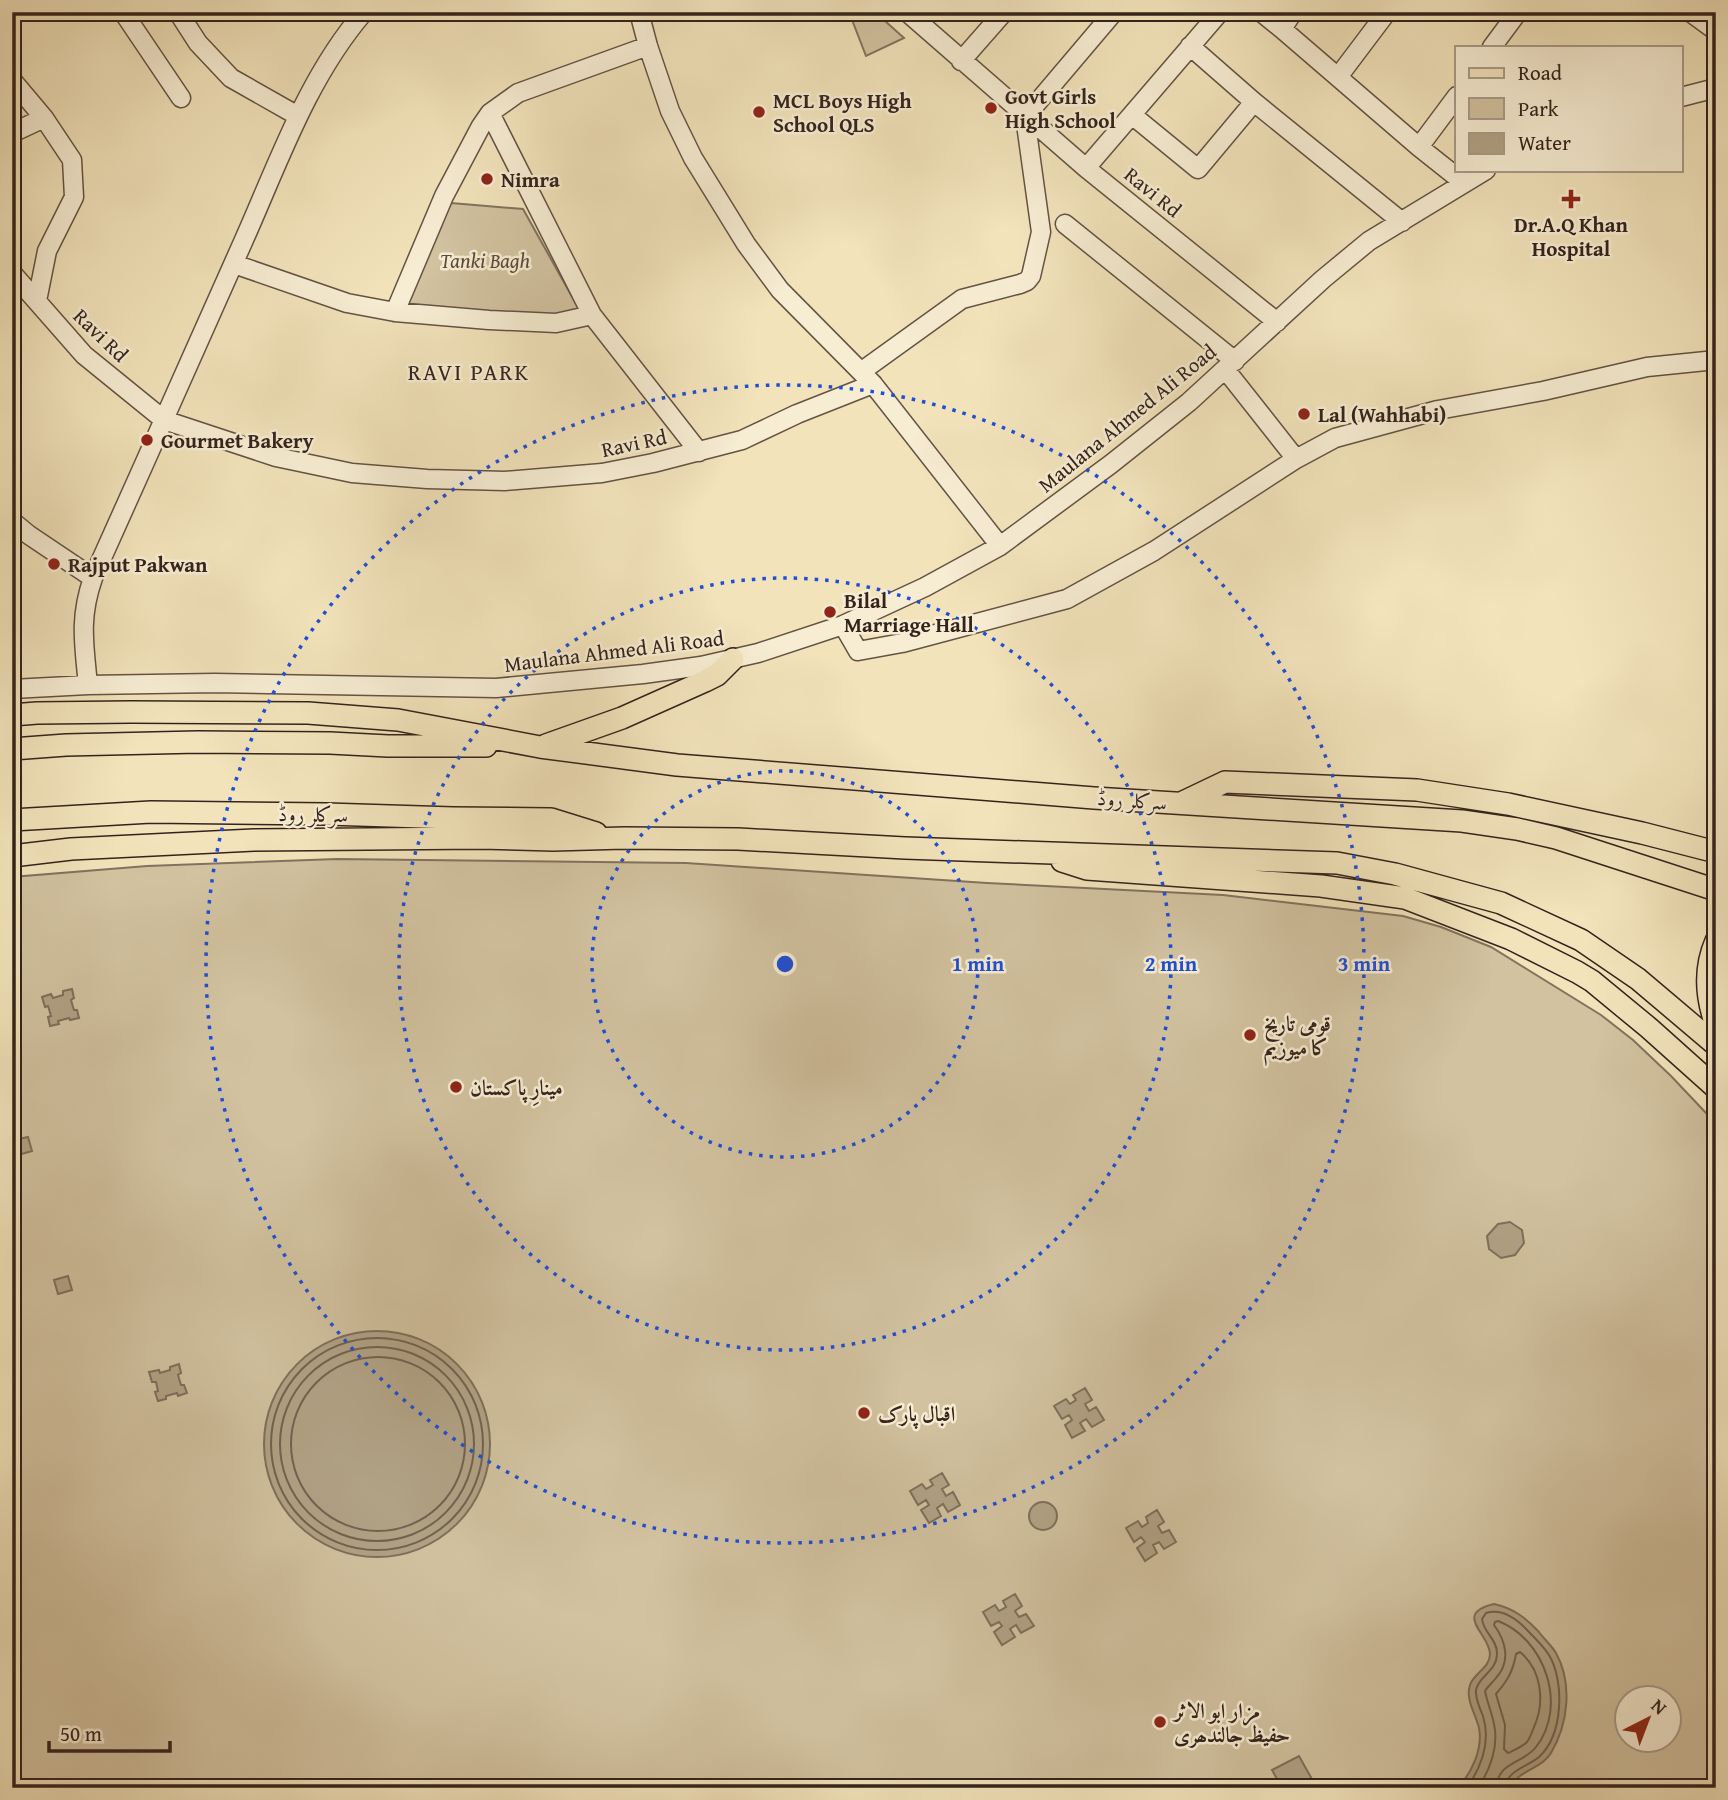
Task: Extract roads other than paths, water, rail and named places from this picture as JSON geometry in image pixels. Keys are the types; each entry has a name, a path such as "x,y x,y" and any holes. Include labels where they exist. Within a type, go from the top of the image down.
{"main road":[{"path":"540,747 622,718 705,681 717,675 733,659"},
{"name":"سرکلر روڈ","path":"12,715 207,711 308,713 398,720 540,747 677,765 1180,804 1462,821 1556,838 1716,890"},
{"name":"سرکلر روڈ","path":"12,749 198,742 540,747"},
{"path":"1180,804 1225,782 1416,790 1508,804 1716,852"},
{"name":"سرکلر روڈ","path":"12,820 151,812 551,819 612,838"},
{"name":"سرکلر روڈ","path":"12,856 71,849 254,840 612,838 738,839 905,848 1337,863 1395,874 1501,902 1581,940 1638,979 1716,1045"},
{"path":"1029,852 1087,869 1321,886 1405,898 1511,939 1592,981 1716,1088"},
{"path":"1716,941 1709,960 1707,993 1716,1025"}],"street":[{"path":"124,12 181,98"},
{"path":"178,12 198,43 231,78 298,116"},
{"path":"88,685 83,625 86,596 93,578 298,116 345,34 364,12"},
{"path":"639,12 670,111 693,158 746,244 780,290 867,378 1000,546"},
{"name":"Ravi Rd","path":"907,12 1086,168 1278,322"},
{"path":"961,61 1004,12"},
{"path":"1025,117 1114,12"},
{"path":"1086,168 1220,12"},
{"path":"1261,12 1463,182"},
{"path":"1282,29 1293,12"},
{"path":"1338,77 1388,12"},
{"path":"1493,46 1518,12"},
{"path":"1690,12 1716,31"},
{"path":"396,312 444,196 490,113 518,93 648,46"},
{"path":"1190,46 1254,102 1402,222"},
{"path":"12,80 44,118 72,160 74,197 47,251 37,301"},
{"path":"1682,97 1716,88"},
{"path":"1419,147 1455,99"},
{"path":"1132,115 1198,169 1254,102"},
{"path":"490,113 592,315 699,452"},
{"name":"Ravi Rd","path":"12,273 84,355 164,421 276,457 352,473 505,481 602,473 741,440 867,378 962,299 1027,281 1031,275 1041,232 1025,117"},
{"path":"12,133 44,118"},
{"name":"Maulana Ahmed Ali Road","path":"12,689 215,683 496,688 701,666 758,653 843,625 925,587 1000,546 1131,449 1189,402 1323,279 1369,241 1482,172"},
{"path":"1065,224 1230,365 1296,459"},
{"path":"234,264 347,303 396,312 556,323 592,315"},
{"path":"843,625 858,651 902,643 1067,599 1154,551 1296,459 1335,438 1438,410 1543,391 1647,367 1716,360"},
{"path":"12,521 29,536 93,578"},
{"path":"308,713 310,684"}],"water":[{"path":"72,989 74,998 71,1000 79,1018 58,1021 59,1024 50,1026 48,1017 51,1016 42,997 51,994 53,998"},
{"path":"28,1137 32,1151 18,1155 14,1140"},
{"path":"1510,1222 1522,1230 1524,1243 1515,1255 1501,1258 1489,1249 1487,1236 1498,1224"},
{"path":"68,1276 72,1290 58,1294 54,1280"},
{"path":"366,1331 388,1331 430,1344 457,1364 477,1391 488,1422 488,1466 477,1497 457,1524 430,1544 410,1552 388,1557 366,1557 324,1544 290,1516 277,1497 269,1477 264,1455 264,1433 277,1391 305,1357 324,1344 344,1336"},
{"path":"179,1364 181,1373 178,1375 187,1393 166,1396 166,1399 158,1401 156,1382 152,1382 149,1372 159,1370 160,1373"},
{"path":"1085,1388 1092,1400 1085,1404 1089,1411 1096,1407 1104,1420 1092,1427 1086,1419 1080,1423 1085,1431 1072,1438 1065,1425 1072,1420 1069,1415 1062,1419 1054,1406 1066,1399 1070,1404 1076,1400 1073,1395"},
{"path":"942,1473 949,1485 942,1489 946,1496 953,1492 960,1505 948,1512 943,1504 937,1508 941,1516 929,1523 921,1510 929,1505 926,1500 918,1505 910,1491 922,1484 926,1489 933,1485 930,1480"},
{"path":"1043,1502 1053,1506 1057,1516 1053,1526 1043,1530 1033,1526 1029,1516 1033,1506"},
{"path":"1157,1510 1164,1522 1158,1526 1162,1533 1169,1530 1176,1542 1164,1549 1159,1542 1153,1545 1157,1553 1145,1561 1137,1548 1145,1542 1141,1537 1134,1542 1126,1528 1138,1521 1142,1527 1148,1523 1146,1517"},
{"path":"1015,1594 1022,1606 1015,1611 1019,1617 1026,1614 1034,1626 1021,1633 1016,1625 1010,1629 1015,1637 1002,1645 994,1632 1002,1626 999,1622 991,1626 983,1612 995,1605 999,1611 1006,1607 1003,1601"},
{"path":"1494,1604 1524,1618 1556,1653 1565,1678 1565,1717 1551,1753 1542,1763 1519,1777 1511,1788 1458,1788 1472,1768 1480,1736 1469,1696 1470,1685 1487,1663 1490,1654 1474,1619 1482,1608"},
{"path":"1299,1756 1313,1781 1301,1788 1282,1788 1272,1770"}],"place":[{"name":"Govt Girls High School","path":"991,108"},
{"name":"MCL Boys High School QLS","path":"759,112"},
{"name":"Nimra","path":"487,179"},
{"name":"Dr.A.Q Khan Hospital","path":"1571,199"},
{"name":"Lal (Wahhabi)","path":"1304,414"},
{"name":"Gourmet Bakery","path":"147,440"},
{"name":"Rajput Pakwan","path":"54,564"},
{"name":"Bilal Marriage Hall","path":"830,612"},
{"name":"قومی تاریخ کا میوزیم","path":"1250,1035"},
{"name":"مینارِ پاکستان","path":"456,1087"},
{"name":"اقبال پارک","path":"864,1413"},
{"name":"مزار ابو الاثر حفیظ جالندھری","path":"1160,1722"}],"district":[{"name":"RAVI PARK","path":"469,371"}],"park label":[{"name":"Tanki Bagh","path":"485,260"}]}
